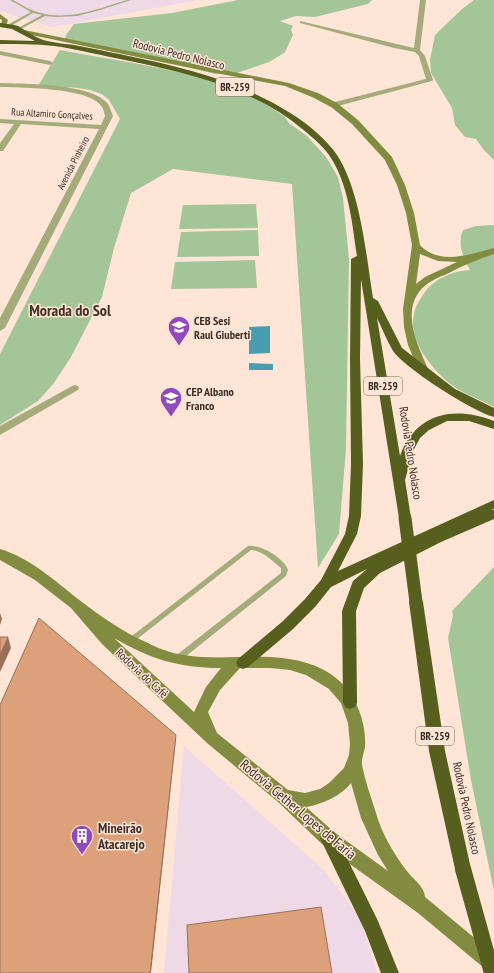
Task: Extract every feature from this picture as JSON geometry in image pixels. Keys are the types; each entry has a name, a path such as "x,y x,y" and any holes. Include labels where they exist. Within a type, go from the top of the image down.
{"highway":[{"name":"Rodovia Pedro Nolasco","path":"4,25 21,30 47,43"},
{"path":"4,42 24,37 21,30"},
{"name":"Rodovia Pedro Nolasco","path":"4,42 47,43 154,64 209,78 250,93 277,107 312,132 333,156 349,189 356,224 399,481 437,751 463,869 492,973"},
{"path":"240,663 288,625 326,583 351,534 355,516 357,464 355,359 356,224"},
{"path":"367,290 398,350 451,391 494,413"},
{"path":"399,481 409,448 416,435 425,426 442,417 452,415 475,418 494,424"},
{"path":"326,583 494,504"},
{"path":"350,703 349,611 358,585 375,570 437,539 494,514"},
{"path":"328,838 372,927 390,973"}],"street":[{"path":"417,50 423,0"},
{"path":"0,16 4,19 4,25"},
{"path":"302,22 394,46 417,50 422,56 430,80 334,105"},
{"path":"21,30 210,70 287,84 310,92 334,105 355,122 389,159 401,185 410,213 416,245 408,322 410,337 424,371"},
{"path":"0,52 50,63"},
{"name":"Avenida Pinheiro","path":"0,85 63,89 92,95 103,102 109,110 108,120 0,328"},
{"name":"Rua Altamiro Gonçalves","path":"0,122 104,127"},
{"path":"0,148 18,123"},
{"path":"416,245 424,254 433,257 455,260 474,257 494,251"},
{"path":"410,298 428,279 474,257"},
{"path":"0,431 74,388"},
{"name":"Rodovia do Café","path":"0,554 40,576 76,605 130,641 165,656 176,659 201,662 240,663"},
{"name":"Rodovia do Café","path":"76,605 107,640 212,738"},
{"path":"212,738 201,712 206,699 215,685 240,663 288,664 309,669 330,681 344,694 350,703 358,733 357,757 350,773 343,782 330,791 314,798 301,800 284,796"},
{"name":"Rodovia Gether Lopes de Faria","path":"212,738 284,796 328,838 424,907 494,965"},
{"name":"Rodovia Gether Lopes de Faria","path":"354,764 369,818 384,849 400,875 424,907"}],"lane":[{"path":"11,0 32,12 45,15 62,16 76,14 130,0"},
{"path":"4,25 32,12"},
{"path":"21,30 45,15"},
{"path":"130,641 250,548 262,550 284,567 286,570 284,574 176,659"}],"shaded area":[{"path":"0,0 199,0 52,27 0,11"},
{"path":"184,746 325,871 360,918 377,973 164,973"}],"green space":[{"path":"238,0 372,0 368,4 315,17 296,16 280,21 293,26 291,29 293,35 285,52 269,62 234,74 215,74 184,66 61,41 65,39 66,35 74,24 172,13"},
{"path":"474,0 494,0 494,160 476,139 465,137 455,125 452,108 431,73 430,60 435,35 462,9"},
{"path":"60,50 175,71 220,83 246,93 285,117 289,123 307,136 326,157 338,177 343,198 349,259 346,449 339,534 318,568 292,184 173,169 131,193 114,248 102,297 71,357 54,383 38,401 0,425 0,354 120,119 109,100 103,95 86,89 38,86"},
{"path":"256,204 258,228 179,229 183,205"},
{"path":"494,225 494,407 461,391 452,385 434,368 420,347 415,336 413,325 416,306 432,284 450,274 470,270 463,255 461,245 461,235 463,230 476,226"},
{"path":"258,230 259,256 177,257 181,232"},
{"path":"255,260 257,288 171,289 175,262"},
{"path":"494,567 494,891 471,780 448,638 453,615 452,611"}],"water":[{"path":"270,326 270,353 249,354 249,327"},
{"path":"249,363 273,364 273,370 249,370"}],"building":[{"name":"Mineirão Atacarejo","path":"39,618 176,735 150,973 0,973 0,705"},
{"path":"0,637 8,637 0,655"},
{"path":"321,907 332,973 189,973 187,925"}],"place":[{"name":"CEB Sesi Raul Giuberti","path":"179,346"},
{"name":"CEP Albano Franco","path":"171,418"},
{"name":"Mineirão Atacarejo","path":"82,856"}],"district":[{"name":"Morada do Sol","path":"70,310"}]}
